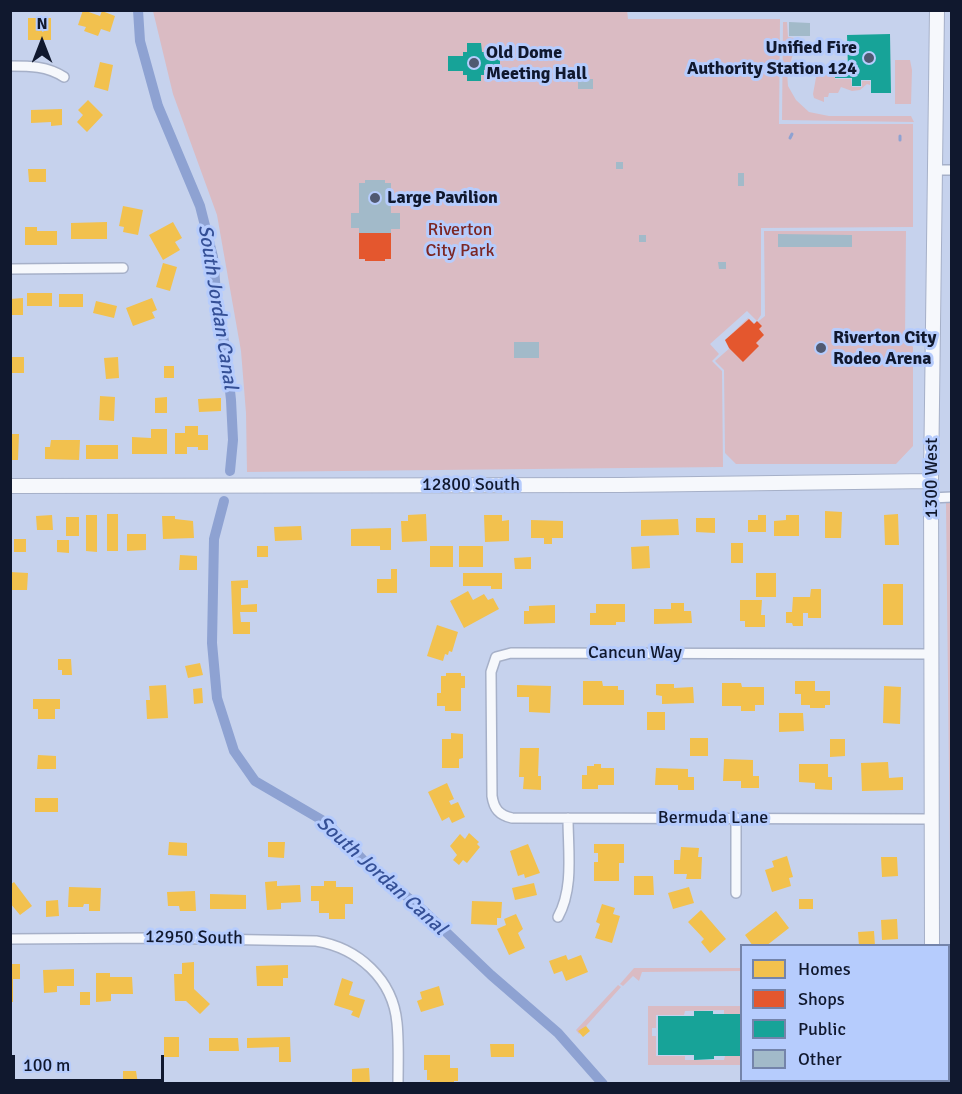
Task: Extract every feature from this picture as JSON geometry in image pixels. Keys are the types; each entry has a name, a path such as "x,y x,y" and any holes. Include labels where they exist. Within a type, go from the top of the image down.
{"street":[{"name":"1300 West","path":"932,944 931,481 937,10"},
{"path":"10,66 38,66 57,72 64,77"},
{"path":"936,170 951,170"},
{"path":"10,269 123,268"},
{"name":"12800 South","path":"10,486 931,481"},
{"path":"931,498 951,497"},
{"name":"Cancun Way","path":"498,812 493,804 492,796 491,672 496,657 503,654 932,654"},
{"name":"Bermuda Lane","path":"498,812 512,818 931,819"},
{"path":"558,917 565,905 568,891 567,818"},
{"path":"736,818 736,892"},
{"name":"12950 South","path":"10,939 153,938 331,943 346,949 371,967 381,980 394,1008 397,1022 398,1083"}],"green space":[{"name":"Riverton City Park","path":"627,10 628,19 780,19 779,124 913,124 913,227 761,228 761,315 757,321 747,311 710,344 719,354 712,361 722,371 723,467 247,472 246,413 241,351 217,215 173,94 153,11"},
{"path":"783,22 787,22 788,37 794,38 794,51 787,73 788,86 796,100 809,112 829,116 911,116 914,122 782,120"},
{"path":"895,60 910,60 911,104 895,104"},
{"path":"817,72 835,72 835,79 851,79 852,87 862,87 862,81 870,81 870,85 867,84 860,90 852,91 841,87 838,93 829,93 828,97 824,97 824,102 814,98 813,94"},
{"name":"Riverton City Rodeo Arena","path":"764,231 906,231 905,338 913,347 913,446 896,464 736,464 725,453 724,370 715,361 731,347 725,340 748,318 755,324 765,316"},
{"path":"946,503 952,503 951,950"},
{"path":"634,968 740,968 740,971 642,972 639,981 633,976 623,986 620,984"},
{"path":"618,985 621,987 579,1034 576,1030"},
{"path":"648,1006 740,1006 740,1014 724,1014 724,1010 685,1011 684,1015 656,1015 656,1028 652,1028 652,1036 656,1036 656,1056 685,1056 685,1060 724,1060 725,1056 740,1056 740,1065 648,1065"}],"building: Homes":[{"path":"83,10 100,16 102,11 115,16 110,32 101,29 98,36 84,31 86,27 78,25"},
{"path":"28,18 51,18 51,40 28,40"},
{"path":"100,62 113,65 108,91 94,87"},
{"path":"88,100 103,115 87,132 77,122 83,115 78,110"},
{"path":"62,109 62,125 51,126 51,122 31,123 31,110"},
{"path":"28,169 46,169 46,182 29,182"},
{"path":"123,206 143,210 138,235 123,232 124,227 119,226"},
{"path":"107,222 107,239 71,239 71,223"},
{"path":"173,222 182,238 175,242 180,250 163,260 149,235"},
{"path":"25,227 37,227 37,231 57,231 57,245 25,245"},
{"path":"163,263 177,267 170,291 156,287"},
{"path":"27,293 52,293 52,306 27,306"},
{"path":"59,294 83,294 83,307 59,307"},
{"path":"23,298 23,315 10,315 10,299"},
{"path":"152,298 157,310 152,312 155,318 133,326 126,308"},
{"path":"96,301 117,306 114,318 93,313"},
{"path":"10,357 24,357 24,373 10,373"},
{"path":"118,357 119,378 106,379 104,358"},
{"path":"164,366 174,366 174,378 164,378"},
{"path":"100,396 115,397 114,421 99,420"},
{"path":"167,397 167,413 155,413 155,398"},
{"path":"221,398 221,411 199,412 198,399"},
{"path":"185,426 198,426 198,435 208,435 208,450 187,447 187,454 175,454 175,433 185,433"},
{"path":"151,429 167,429 167,454 132,454 132,437 151,438"},
{"path":"10,434 19,434 18,460 10,460"},
{"path":"51,440 80,440 79,460 45,459 45,447 50,447"},
{"path":"86,445 118,445 118,459 86,459"},
{"path":"825,511 842,512 841,538 825,538"},
{"path":"107,514 118,514 118,551 107,551"},
{"path":"426,514 427,541 402,542 401,521 408,521 408,515"},
{"path":"898,514 899,545 885,545 884,515"},
{"path":"52,515 53,530 37,530 36,516"},
{"path":"86,515 97,515 97,552 86,551"},
{"path":"484,515 502,515 502,521 509,520 509,541 485,542"},
{"path":"758,515 766,515 766,532 748,532 748,520 758,520"},
{"path":"786,515 799,515 799,536 774,536 774,521 786,520"},
{"path":"162,516 175,516 175,519 193,521 194,538 163,539"},
{"path":"66,517 79,517 79,536 66,536"},
{"path":"696,518 715,518 715,533 696,532"},
{"path":"678,519 679,535 641,536 641,520"},
{"path":"531,520 563,521 563,538 552,538 552,544 544,544 544,538 531,538"},
{"path":"301,526 302,540 275,541 274,527"},
{"path":"391,528 391,550 380,550 380,546 351,546 351,529"},
{"path":"127,534 146,534 146,550 127,551"},
{"path":"14,539 26,539 26,552 14,552"},
{"path":"57,540 69,540 69,553 57,552"},
{"path":"731,543 743,543 743,563 731,563"},
{"path":"257,546 268,546 268,557 257,557"},
{"path":"430,546 453,546 453,567 430,567"},
{"path":"459,546 483,546 483,567 459,567"},
{"path":"649,546 650,568 632,569 631,547"},
{"path":"180,555 197,556 197,570 179,570"},
{"path":"531,557 531,569 515,569 514,558"},
{"path":"391,569 397,569 397,593 377,593 377,579 391,579"},
{"path":"10,572 28,573 27,590 10,590"},
{"path":"463,573 502,573 502,589 491,589 491,586 463,586"},
{"path":"756,573 776,573 776,597 756,597"},
{"path":"248,580 248,588 241,588 241,605 257,604 257,612 240,612 241,622 250,622 250,634 233,634 231,581"},
{"path":"883,584 903,584 903,625 883,625"},
{"path":"811,589 821,589 821,618 808,618 808,613 803,613 803,626 786,623 786,612 792,612 793,597 810,597"},
{"path":"468,591 473,600 484,594 488,600 493,598 499,609 464,628 450,601"},
{"path":"740,600 762,600 761,615 765,615 765,627 745,627 745,621 740,621"},
{"path":"671,603 684,603 684,611 691,611 692,623 654,624 654,609 671,609"},
{"path":"596,604 625,604 625,622 616,622 616,625 590,625 590,613 596,613"},
{"path":"555,605 555,623 524,624 524,611 529,611 529,606"},
{"path":"437,625 458,632 452,652 445,654 443,661 427,656"},
{"path":"58,659 71,659 72,675 62,675 62,670 58,670"},
{"path":"200,663 203,675 188,678 185,666"},
{"path":"446,673 461,673 461,676 465,676 465,688 461,688 461,711 445,711 445,706 437,706 437,693 441,693 441,676 446,676"},
{"path":"583,681 602,681 603,686 618,686 618,690 624,690 624,705 583,705"},
{"path":"795,681 815,681 815,691 830,691 830,705 825,705 825,708 810,708 810,705 801,705 801,694 795,694"},
{"path":"722,683 741,683 742,687 764,687 764,705 755,705 755,711 741,711 741,706 722,706"},
{"path":"656,684 674,684 674,688 693,687 694,703 662,704 662,696 656,695"},
{"path":"166,685 168,718 147,719 146,700 150,700 149,686"},
{"path":"517,685 551,686 550,713 529,712 529,697 517,697"},
{"path":"884,686 901,687 900,724 883,723"},
{"path":"202,688 203,703 194,704 193,689"},
{"path":"33,699 60,699 60,709 55,709 55,719 38,719 38,709 33,709"},
{"path":"647,712 665,712 665,730 647,730"},
{"path":"779,713 803,713 804,731 779,732"},
{"path":"451,733 463,734 463,758 459,759 459,768 442,768 442,739 451,739"},
{"path":"690,738 708,738 708,756 690,756"},
{"path":"830,739 845,739 845,756 830,757"},
{"path":"520,748 539,748 538,776 541,776 541,790 523,789 524,777 519,777"},
{"path":"38,755 56,756 56,769 37,769"},
{"path":"724,759 753,760 753,776 759,776 759,788 741,788 741,781 723,781"},
{"path":"888,762 889,778 903,777 903,790 862,791 861,763"},
{"path":"594,764 601,764 601,768 614,768 614,785 598,785 598,789 582,789 582,775 587,775 587,766 594,766"},
{"path":"799,764 828,764 828,777 832,777 832,790 815,789 815,783 799,782"},
{"path":"656,768 688,769 688,777 694,777 694,790 678,790 678,785 655,785"},
{"path":"447,783 454,799 449,801 451,805 458,802 465,817 452,823 449,817 442,821 428,792"},
{"path":"35,798 58,798 58,812 35,812"},
{"path":"469,833 479,842 477,844 480,847 467,863 463,860 459,865 453,860 457,855 450,846 460,834 465,839"},
{"path":"169,842 187,843 187,856 168,855"},
{"path":"268,842 285,842 284,858 268,857"},
{"path":"528,844 540,873 525,878 524,874 518,876 510,851"},
{"path":"594,844 624,844 624,863 619,863 619,881 594,881 594,862 598,862 598,853 594,853"},
{"path":"681,847 699,848 698,857 702,857 701,879 686,879 687,874 674,874 674,860 680,860"},
{"path":"787,856 793,877 789,878 791,886 772,892 765,870 774,867 772,861"},
{"path":"881,857 897,857 898,876 882,877"},
{"path":"634,876 653,876 654,895 634,895"},
{"path":"277,881 277,886 300,885 301,902 281,903 281,909 267,910 265,882"},
{"path":"324,881 336,881 336,887 353,887 353,904 345,904 345,919 329,919 329,913 319,913 319,901 311,901 311,886 324,886"},
{"path":"14,882 32,906 20,915 10,903 10,885"},
{"path":"534,883 537,895 515,900 512,888"},
{"path":"69,887 101,888 100,911 89,911 89,904 84,904 83,907 68,907"},
{"path":"689,887 694,903 673,909 668,893"},
{"path":"195,891 196,911 180,911 179,906 168,906 167,892"},
{"path":"210,894 246,895 246,909 210,909"},
{"path":"799,899 813,899 813,909 799,909"},
{"path":"58,900 59,916 46,917 46,901"},
{"path":"472,901 502,902 501,918 497,918 497,925 471,924"},
{"path":"602,904 615,908 613,914 620,916 612,943 595,938 600,924 596,922"},
{"path":"701,910 726,939 710,953 701,942 704,939 688,922"},
{"path":"776,911 789,928 769,944 752,944 745,935"},
{"path":"516,914 523,929 518,933 525,948 509,955 497,929 506,925 504,919"},
{"path":"897,919 898,939 882,940 881,920"},
{"path":"874,931 875,944 859,944 858,932"},
{"path":"566,955 568,960 581,955 588,972 566,981 562,971 554,974 549,961"},
{"path":"194,962 194,989 210,1004 200,1014 186,1001 175,1001 174,974 182,974 182,963"},
{"path":"10,964 20,964 20,979 13,979 13,1002 10,1002"},
{"path":"288,965 288,978 283,978 283,986 257,986 256,966"},
{"path":"74,969 74,986 57,986 57,992 44,993 43,970"},
{"path":"96,973 110,973 110,977 132,977 133,994 111,994 111,1001 96,1002"},
{"path":"342,978 353,982 349,995 365,1000 359,1018 351,1015 353,1011 334,1005"},
{"path":"439,986 444,1005 421,1012 417,1001 422,999 420,992"},
{"path":"80,992 90,992 90,1005 80,1005"},
{"path":"586,1026 590,1031 583,1037 578,1031"},
{"path":"164,1037 179,1037 179,1057 164,1057"},
{"path":"290,1037 291,1062 279,1062 279,1047 247,1048 247,1038"},
{"path":"209,1038 238,1038 239,1051 209,1051"},
{"path":"490,1044 514,1044 514,1057 491,1057"},
{"path":"424,1055 450,1055 450,1068 458,1068 458,1081 454,1081 454,1084 430,1084 430,1080 427,1080 427,1070 424,1070"},
{"path":"369,1068 370,1084 352,1084 352,1069"},
{"path":"123,1071 136,1071 138,1084 123,1084"}],"building: Shops":[{"path":"359,233 391,233 391,259 365,261 365,259 359,259"},
{"path":"749,319 754,324 757,321 762,326 759,329 764,335 756,343 759,346 743,362 729,348 725,340"}],"building: Public":[{"name":"Unified Fire Authority Station 124","path":"890,34 891,93 871,93 871,80 861,80 861,86 852,86 852,78 835,78 835,69 848,69 847,35"},
{"name":"Old Dome Meeting Hall","path":"467,43 481,43 485,56 500,56 500,70 484,70 481,81 467,81 467,75 463,75 463,71 448,71 448,56 463,56 463,52 467,52"},
{"path":"694,1011 740,1014 740,1056 714,1056 714,1059 694,1060 694,1055 658,1055 658,1016 694,1016"}],"building: Other":[{"path":"789,22 810,23 810,36 789,36"},
{"path":"578,79 593,79 593,89 578,89"},
{"path":"616,162 623,162 623,169 616,169"},
{"path":"738,173 744,173 744,186 738,186"},
{"name":"Large Pavilion","path":"365,180 385,180 385,183 391,183 391,213 400,213 400,229 391,229 391,233 359,233 359,228 351,228 351,213 359,213 359,183 365,183"},
{"path":"778,234 852,235 852,247 778,247"},
{"path":"639,235 646,235 646,242 639,242"},
{"path":"718,262 726,262 726,269 719,269"},
{"path":"514,342 539,342 539,358 514,358"}],"waterway":[{"name":"South Jordan Canal","path":"138,10 140,41 158,106 200,206 213,257 231,400 233,440 230,471"},
{"path":"790,138 792,134"},
{"name":"South Jordan Canal","path":"224,501 214,539 212,643 217,698 234,751 255,781 327,823 366,863 423,910 491,975 558,1033 603,1084"}],"place":[{"name":"Unified Fire Authority Station 124","path":"869,58"},
{"name":"Old Dome Meeting Hall","path":"474,63"},
{"name":"Large Pavilion","path":"375,198"},
{"name":"Riverton City Rodeo Arena","path":"821,348"}]}
